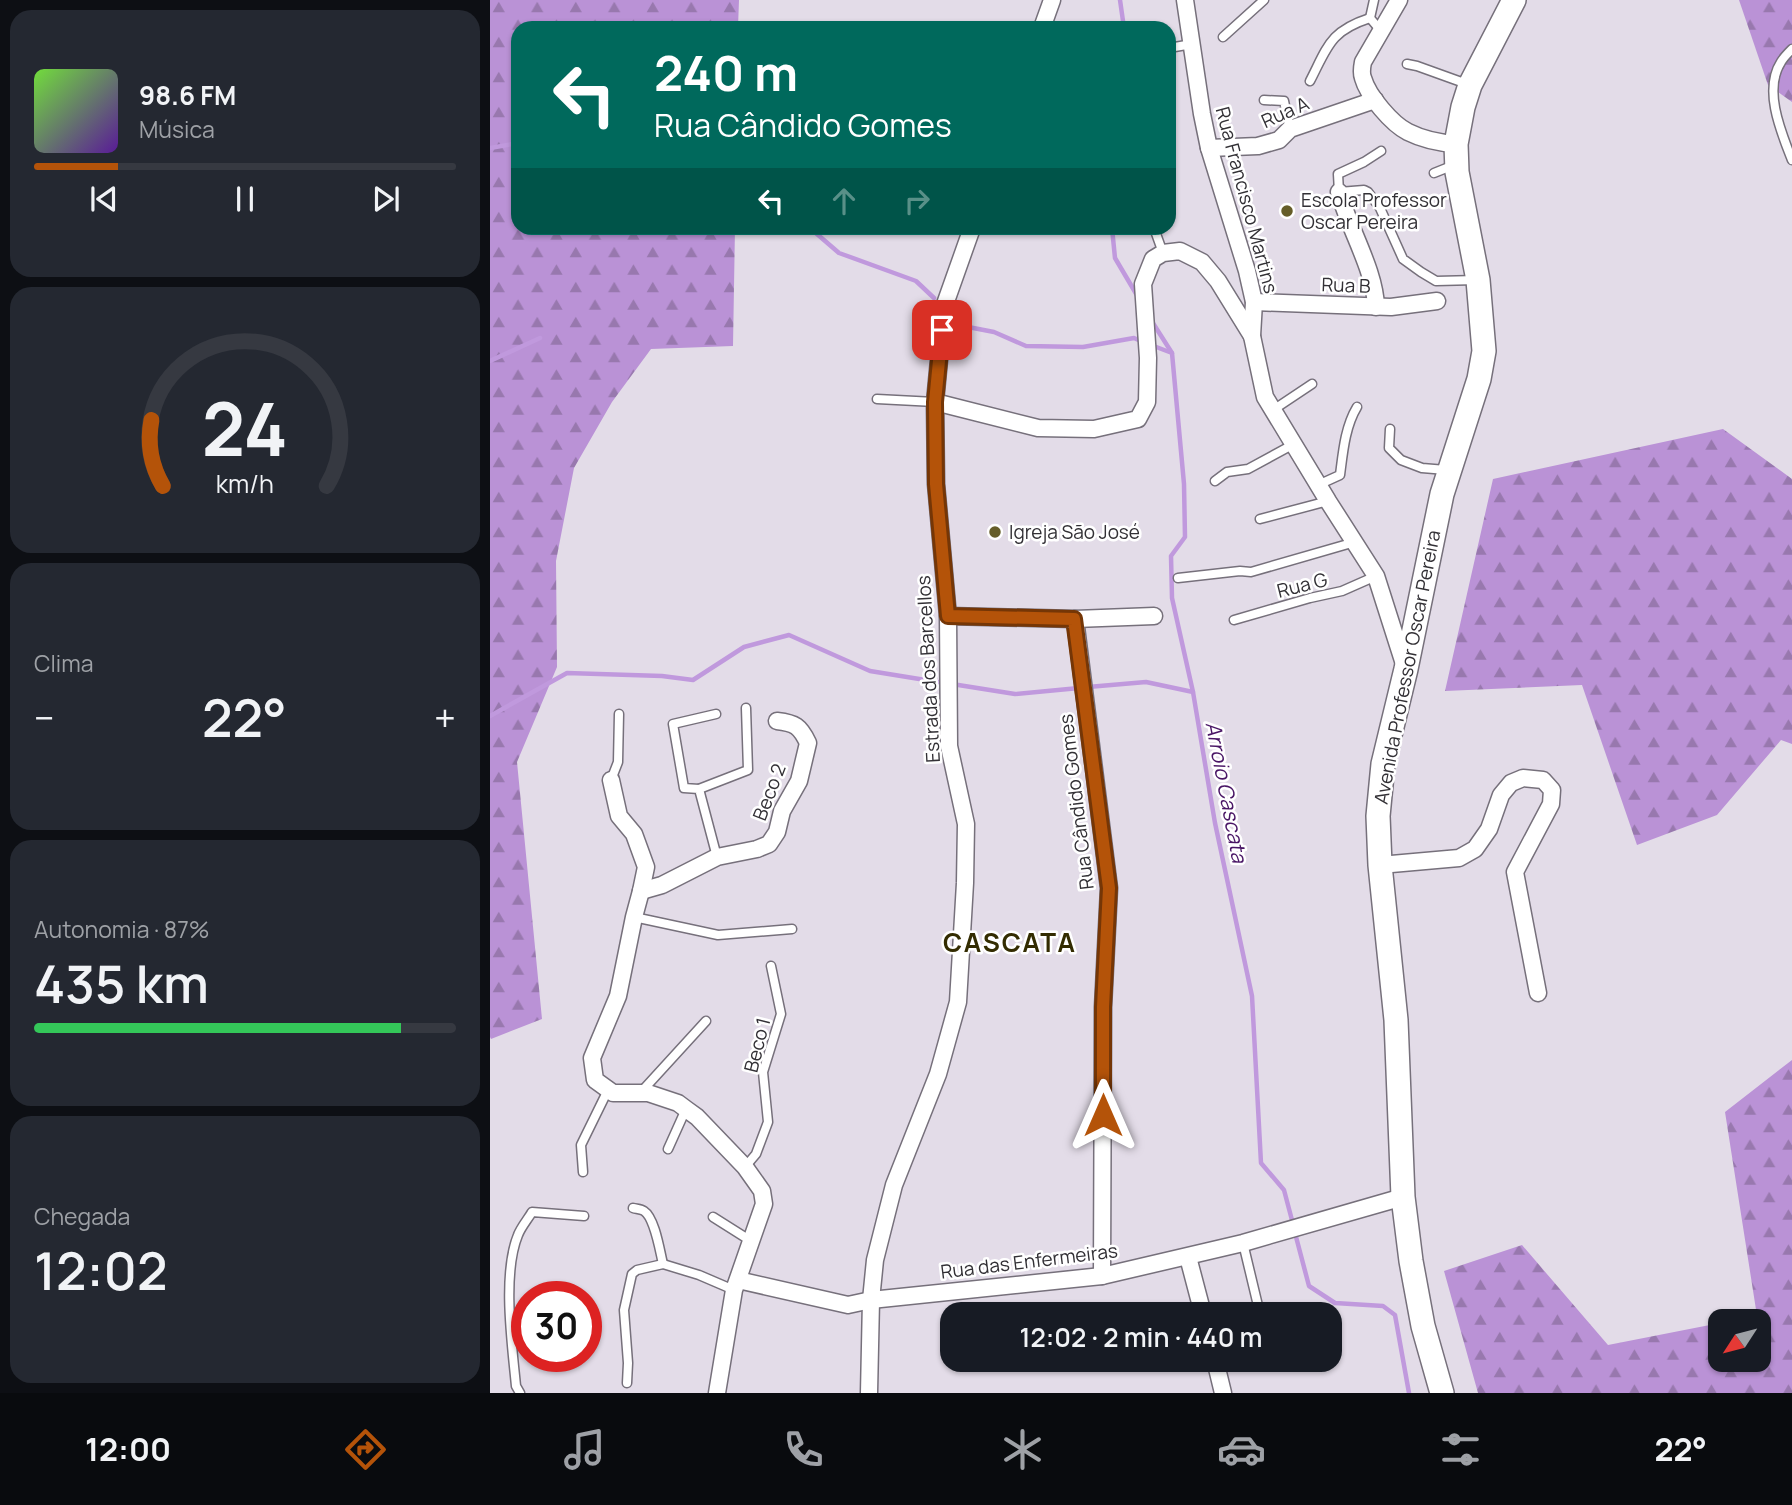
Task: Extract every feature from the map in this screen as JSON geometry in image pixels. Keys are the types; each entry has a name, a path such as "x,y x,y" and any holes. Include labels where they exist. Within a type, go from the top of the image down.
{"main road":[{"name":"Avenida Professor Oscar Pereira","path":"1442,1393 1423,1326 1403,1197 1396,1020 1380,865 1378,816 1384,764 1442,494 1479,379 1484,351 1478,280 1457,172 1463,107 1470,85 1514,0"}],"street":[{"path":"1044,21 1052,0"},
{"name":"Rua Francisco Martins","path":"1185,0 1209,148 1254,302 1252,336 1265,397 1376,576 1405,669"},
{"path":"1399,0 1363,62 1363,79 1375,100 1394,122 1408,132 1439,143 1457,154"},
{"name":"Rua A","path":"1209,148 1258,146 1279,140 1290,129 1375,100"},
{"path":"1339,192 1371,278 1376,307"},
{"name":"Estrada dos Barcellos","path":"869,1393 871,1300 875,1260 894,1185 937,1074 958,1002 966,824 949,746 948,616 936,484 935,402 944,307 970,235"},
{"path":"935,402 1038,428 1094,429 1138,419 1147,402 1148,358 1143,284 1153,259 1163,253 1180,251 1202,262 1218,281 1252,336"},
{"name":"Rua B","path":"1254,302 1391,307 1437,301"},
{"path":"948,616 1074,619 1154,616"},
{"name":"Rua Cândido Gomes","path":"1074,619 1109,888 1103,1007 1102,1276"},
{"name":"Beco 2","path":"641,891 662,885 718,857 769,844 777,832 782,811 799,781 808,743 802,732 792,723 777,721"},
{"path":"1380,865 1459,858 1475,849 1489,829 1501,795 1511,783 1523,778 1543,780 1552,790 1551,804 1515,872 1538,993"},
{"path":"611,780 619,816 634,834 646,867 618,996 592,1058 595,1080 612,1093 648,1093 678,1103 697,1117 745,1167 762,1191 764,1204 736,1285 717,1393"},
{"name":"Rua das Enfermeiras","path":"736,1285 848,1305 871,1300 1102,1276 1243,1243 1403,1197"},
{"path":"1188,1256 1200,1302"},
{"path":"1218,1372 1223,1393"}],"lane":[{"path":"1223,37 1264,0"},
{"path":"1370,18 1374,0"},
{"path":"1370,18 1381,31"},
{"path":"1310,81 1332,38 1352,24 1370,18"},
{"path":"1176,47 1192,44"},
{"path":"1792,49 1780,63 1773,86 1777,117 1792,160"},
{"path":"1407,64 1470,85"},
{"path":"1264,100 1284,101 1290,129"},
{"path":"1381,151 1338,174 1339,192 1368,192 1380,208 1403,259 1421,272 1436,281 1478,280"},
{"path":"1434,173 1457,154"},
{"path":"1157,235 1163,253"},
{"path":"1273,410 1312,384"},
{"path":"877,400 935,402"},
{"path":"1318,485 1340,475 1350,418 1357,407"},
{"path":"1390,429 1389,448 1401,460 1422,468 1449,471"},
{"path":"1215,481 1227,472 1248,468 1294,444"},
{"path":"1260,519 1328,501"},
{"path":"1178,578 1251,572 1356,542"},
{"name":"Rua G","path":"1234,620 1342,591 1376,576"},
{"path":"716,714 673,724 684,788 699,789 748,771 746,708"},
{"path":"611,780 618,762 619,714"},
{"path":"699,789 718,857"},
{"path":"634,917 718,934 792,929"},
{"name":"Beco 1","path":"745,1167 756,1154 768,1122 763,1072 782,1014 771,966"},
{"path":"641,1093 706,1021"},
{"path":"583,1172 581,1144 608,1090"},
{"path":"668,1149 686,1109"},
{"path":"633,1208 643,1210 648,1215 663,1264"},
{"path":"520,1393 516,1386 512,1345 510,1268 518,1234 532,1212 584,1216"},
{"path":"713,1217 751,1241"},
{"path":"1243,1243 1257,1302"},
{"path":"627,1382 624,1310 632,1274 637,1270 663,1264 736,1285"}],"green space":[{"path":"490,0 739,0 738,21 511,21 511,235 735,235 733,346 651,349 612,402 574,468 556,561 557,667 517,762 542,1019 491,1039"},
{"path":"1739,0 1792,0 1792,102 1768,85"},
{"path":"1723,429 1792,479 1792,744 1781,740 1717,815 1637,845 1582,685 1445,691 1493,479"},
{"path":"1792,1060 1792,1393 1478,1393 1444,1271 1522,1245 1608,1345 1708,1325 1708,1372 1771,1372 1771,1309 1756,1309 1725,1112"}],"waterway":[{"path":"1120,0 1123,21"},
{"name":"Arroio Cascata","path":"490,148 511,144"},
{"name":"Arroio Cascata","path":"818,235 839,253 916,281 934,298"},
{"path":"1113,235 1115,258 1138,297"},
{"name":"Arroio Cascata","path":"954,317 963,326 994,332 1026,346 1083,347 1134,338 1143,342"},
{"path":"1151,320 1172,353"},
{"path":"490,361 540,338"},
{"name":"Arroio Cascata","path":"1151,345 1172,353 1184,484 1185,537 1171,556 1172,598 1193,692 1215,823 1252,996 1261,1163 1284,1190 1293,1224"},
{"path":"490,716 567,673 662,676 693,680 744,647 789,635 870,671 944,683"},
{"path":"1088,687 1146,682 1193,692"},
{"path":"952,684 1015,694 1079,688"},
{"name":"Arroio Cascata","path":"1295,1233 1309,1286 1335,1303 1383,1306 1395,1315 1409,1393"}],"place":[{"name":"Escola Professor Oscar Pereira","path":"1287,211"},
{"name":"Igreja São José","path":"995,532"}],"district":[{"name":"CASCATA","path":"1010,942"}],"route":[{"path":"942,330 935,402 936,484 948,616 1074,619 1109,888 1103,1007 1103,1115"}]}
